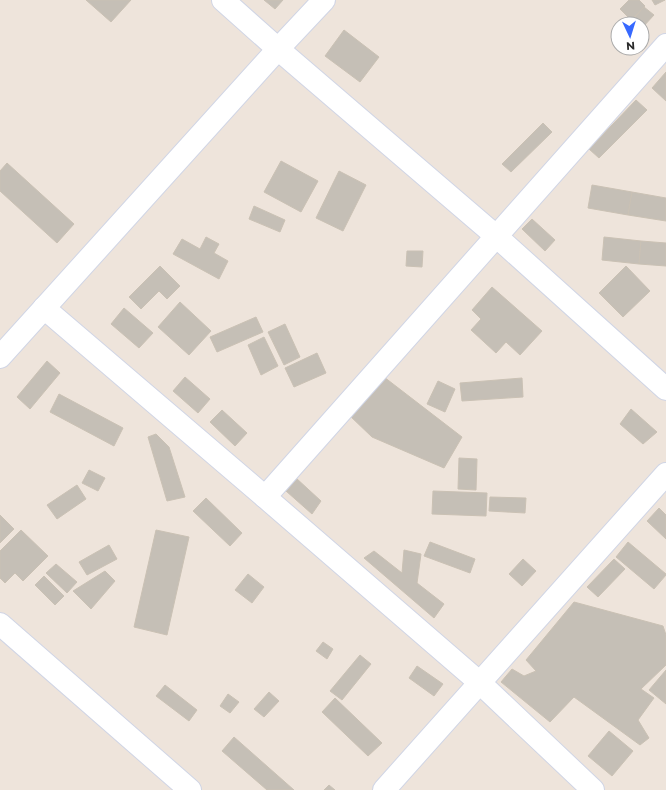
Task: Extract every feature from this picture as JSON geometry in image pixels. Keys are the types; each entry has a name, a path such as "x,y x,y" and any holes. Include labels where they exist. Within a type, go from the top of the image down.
{"street":[{"path":"224,0 278,49 496,236 666,389"},
{"path":"0,357 324,0"},
{"path":"265,496 666,45"},
{"path":"44,308 265,496 479,682 593,790"},
{"path":"384,790 666,474"},
{"path":"0,624 190,790"}],"building":[{"path":"86,0 131,0 111,22"},
{"path":"264,0 283,0 275,9"},
{"path":"629,0 639,0 645,6 635,16 627,16 620,9"},
{"path":"652,0 665,0 655,5"},
{"path":"644,7 654,15 650,19 650,16 636,16"},
{"path":"344,30 379,57 360,82 325,56"},
{"path":"666,72 666,101 652,88"},
{"path":"636,100 647,110 599,158 589,149"},
{"path":"543,123 552,132 511,172 502,164"},
{"path":"281,161 318,181 301,212 264,192"},
{"path":"7,163 74,224 57,243 0,191 0,171"},
{"path":"339,171 366,185 343,231 316,218"},
{"path":"592,185 632,192 628,215 588,208"},
{"path":"632,192 666,198 666,221 628,215"},
{"path":"254,206 285,220 280,232 249,219"},
{"path":"532,219 555,240 545,251 522,229"},
{"path":"206,237 219,244 214,253 228,261 219,279 173,254 182,239 200,249"},
{"path":"604,237 641,241 639,264 602,260"},
{"path":"641,241 666,243 666,266 639,264"},
{"path":"407,251 423,251 422,267 406,266"},
{"path":"160,266 180,286 167,299 159,291 141,309 129,297"},
{"path":"626,266 650,291 623,317 599,293"},
{"path":"492,287 542,331 520,355 506,342 496,353 471,330 481,319 472,310"},
{"path":"180,302 211,331 189,355 158,327"},
{"path":"124,308 153,333 139,348 111,324"},
{"path":"256,317 263,332 217,352 210,337"},
{"path":"285,324 300,357 284,365 268,332"},
{"path":"264,337 278,366 261,375 248,345"},
{"path":"317,353 326,373 294,387 285,368"},
{"path":"47,361 60,373 30,409 17,397"},
{"path":"185,377 210,399 198,413 173,391"},
{"path":"384,377 462,437 444,468 372,437 349,415"},
{"path":"522,378 523,397 462,401 460,383"},
{"path":"438,381 455,389 445,412 427,404"},
{"path":"59,394 123,428 114,446 50,412"},
{"path":"631,409 657,432 643,444 620,424"},
{"path":"222,410 247,433 235,446 210,422"},
{"path":"156,434 169,447 185,497 167,501 148,437"},
{"path":"459,458 477,459 476,490 458,489"},
{"path":"89,470 105,478 98,491 82,483"},
{"path":"296,478 321,501 312,514 286,491"},
{"path":"77,485 86,499 57,519 47,505"},
{"path":"433,491 487,493 486,516 432,514"},
{"path":"490,497 526,498 525,513 489,511"},
{"path":"206,498 242,533 230,546 193,511"},
{"path":"659,508 666,515 666,539 647,521"},
{"path":"0,515 14,529 0,543"},
{"path":"21,530 48,556 23,581 15,573 5,583 0,578 0,551"},
{"path":"156,530 189,537 167,635 134,627"},
{"path":"430,542 475,559 470,573 424,556"},
{"path":"628,542 666,574 654,589 616,557"},
{"path":"109,545 117,559 87,575 79,562"},
{"path":"404,550 421,554 417,583 444,604 434,618 364,558 374,551 402,573"},
{"path":"523,559 536,571 522,586 509,574"},
{"path":"614,559 625,569 598,597 587,587"},
{"path":"56,564 77,582 67,593 46,573"},
{"path":"105,571 115,581 91,609 73,591"},
{"path":"248,574 264,587 252,603 235,590"},
{"path":"44,576 64,596 55,605 35,585"},
{"path":"574,602 663,626 666,635 666,665 641,689 654,698 638,720 649,738 640,745 574,697 550,722 501,682 512,669 524,676 536,671 526,660"},
{"path":"323,642 333,649 327,659 316,651"},
{"path":"360,655 371,664 342,700 330,691"},
{"path":"417,666 443,684 434,696 409,678"},
{"path":"666,670 666,704 649,690"},
{"path":"165,685 197,710 189,721 156,696"},
{"path":"269,692 279,701 264,717 254,709"},
{"path":"228,694 239,702 230,713 220,706"},
{"path":"335,698 382,743 368,756 322,712"},
{"path":"609,731 633,751 612,776 588,756"},
{"path":"234,737 294,790 267,790 222,751"},
{"path":"329,785 335,790 324,790"}]}
